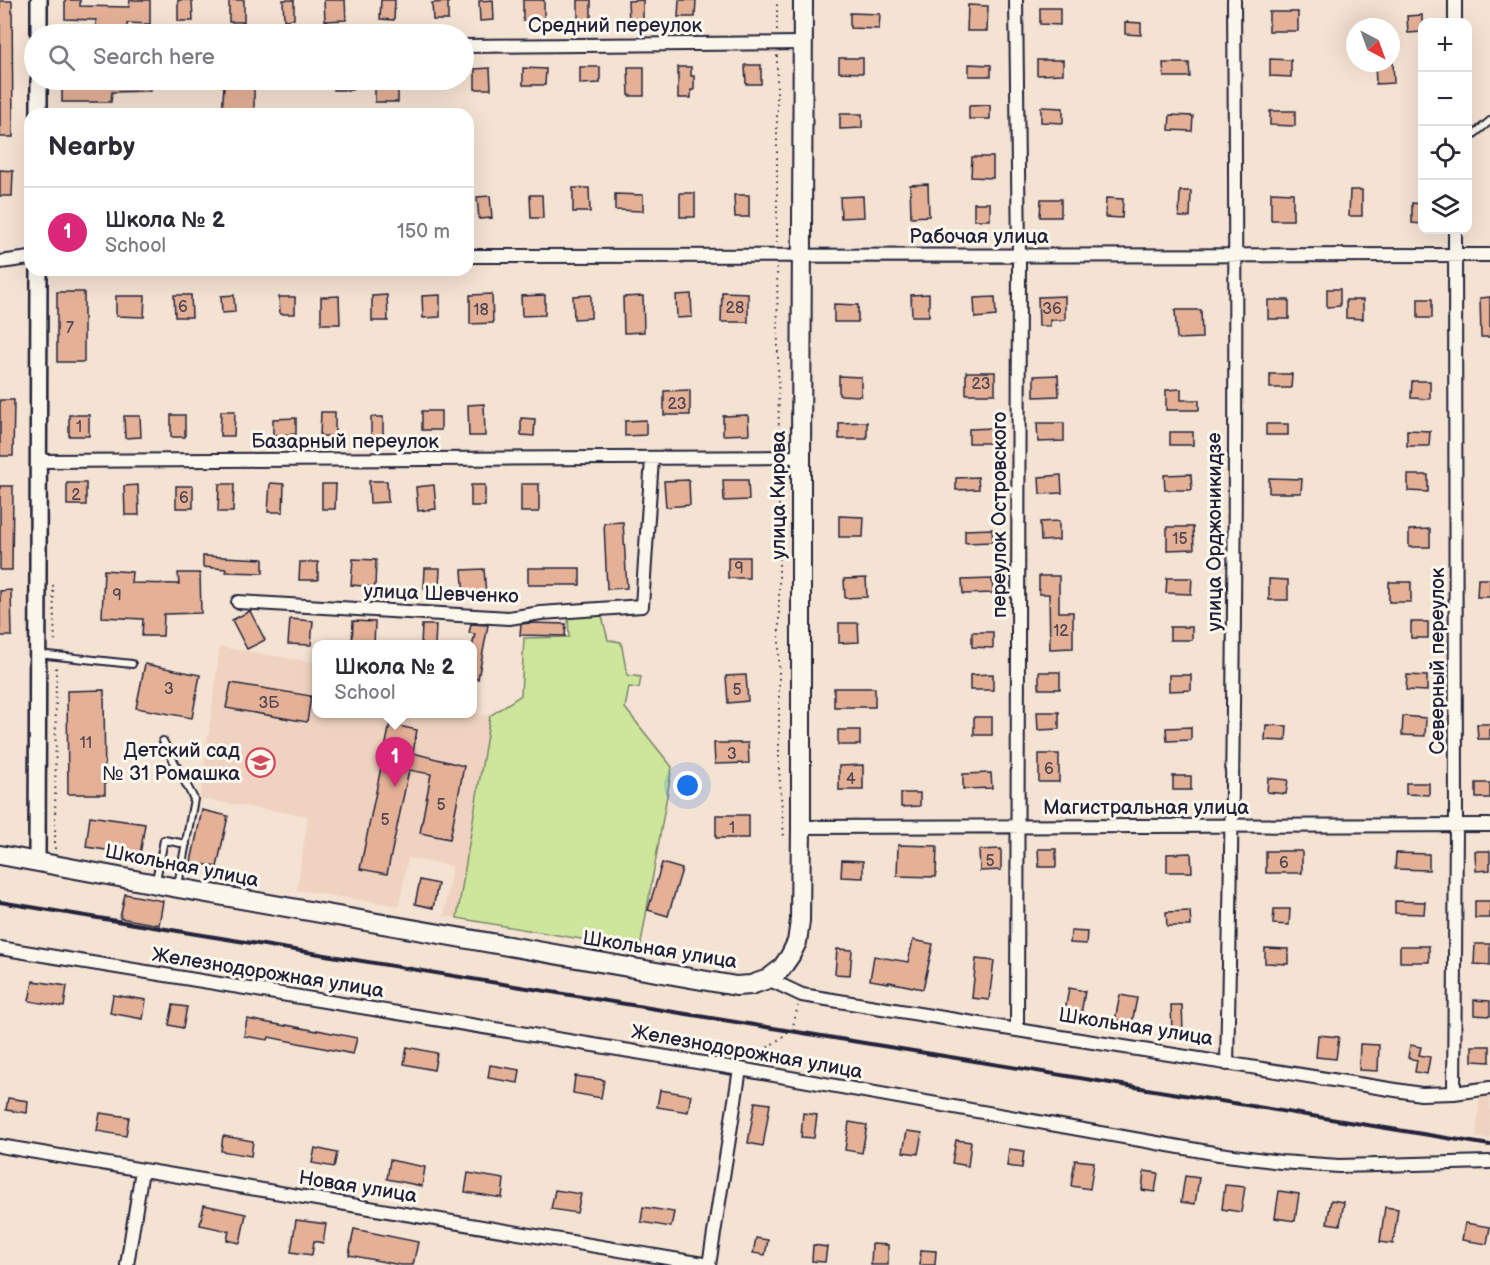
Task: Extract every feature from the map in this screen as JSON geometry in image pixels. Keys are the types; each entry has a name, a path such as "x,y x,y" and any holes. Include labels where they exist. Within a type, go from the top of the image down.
{"main road":[{"name":"улица Кирова","path":"768,979 781,969 790,956 797,942 800,921 803,0"},
{"name":"Школьная улица","path":"0,855 736,986 751,985 768,979"}],"street":[{"path":"39,0 39,24"},
{"name":"переулок Островского","path":"1016,0 1019,255 1017,1030"},
{"name":"улица Орджоникидзе","path":"1227,1064 1232,827 1236,256 1234,0"},
{"path":"1455,0 1455,18"},
{"name":"Средний переулок","path":"474,46 802,43"},
{"path":"39,90 39,108"},
{"name":"Северный переулок","path":"1454,1092 1455,234"},
{"name":"Рабочая улица","path":"474,256 1490,255"},
{"path":"0,262 24,259"},
{"path":"37,861 39,276"},
{"name":"Базарный переулок","path":"38,461 801,457"},
{"name":"улица Шевченко","path":"238,602 509,618 541,613 642,606 652,459"},
{"name":"Магистральная улица","path":"801,827 1490,825"},
{"name":"Железнодорожная улица","path":"0,948 740,1069 1208,1152 1281,1162 1339,1166 1490,1162"},
{"name":"Школьная улица","path":"768,979 802,995 1421,1094 1490,1088"},
{"path":"709,1265 740,1069"},
{"name":"Новая улица","path":"0,1146 709,1265"},
{"path":"127,1265 142,1170"}],"lane":[{"path":"1472,135 1490,121"},
{"path":"38,654 132,663"},
{"path":"163,741 194,799 178,888"},
{"path":"156,884 164,840 186,844"}],"path":[{"path":"777,0 779,769 784,839"},
{"path":"53,575 56,655 55,851"},
{"path":"740,1069 792,1030 802,995"}],"shaded area":[{"path":"220,647 312,662 312,718 477,718 477,714 490,716 457,918 444,916 452,866 408,858 399,906 297,890 308,816 200,799"},
{"path":"1490,1094 1490,1139 1476,1137 1480,1097"}],"green space":[{"path":"568,615 602,616 608,640 621,642 627,675 641,677 639,688 629,687 625,708 672,767 640,949 457,918 490,716 521,695 524,638 569,637"}],"building":[{"path":"65,0 80,0 80,6 129,7 130,0 150,0 150,24 96,24 96,20 65,19"},
{"path":"178,0 192,0 193,21 178,21"},
{"path":"229,0 244,0 244,22 229,22"},
{"path":"283,0 294,0 294,19 284,20"},
{"path":"324,0 345,0 346,20 325,21"},
{"path":"381,0 395,0 394,20 380,19"},
{"path":"493,0 494,20 480,21 479,1"},
{"path":"523,0 544,0 544,20 523,21"},
{"path":"578,0 591,0 591,20 578,20"},
{"path":"643,0 643,20 629,20 628,1"},
{"path":"679,0 696,0 695,17 678,17"},
{"path":"0,1 12,1 13,137 0,137"},
{"path":"448,2 448,20 433,20 432,3"},
{"path":"968,5 988,6 987,31 967,31"},
{"path":"1040,8 1060,8 1060,25 1040,24"},
{"path":"1269,12 1298,12 1298,31 1269,31"},
{"path":"850,13 880,14 879,29 850,28"},
{"path":"1422,15 1422,18 1418,18 1418,32 1408,33 1407,16"},
{"path":"1125,22 1141,23 1141,35 1125,34"},
{"path":"839,58 863,58 863,73 839,72"},
{"path":"1270,59 1291,60 1291,77 1270,76"},
{"path":"1037,60 1063,60 1063,74 1037,75"},
{"path":"1163,63 1189,63 1190,77 1164,77"},
{"path":"969,64 991,65 991,76 969,76"},
{"path":"745,65 761,65 761,84 746,84"},
{"path":"580,67 600,67 600,83 580,84"},
{"path":"628,67 644,67 644,96 629,96"},
{"path":"678,67 691,67 691,76 694,76 694,90 691,90 691,98 678,98"},
{"path":"490,68 491,89 475,89 475,69"},
{"path":"523,68 546,69 545,85 523,85"},
{"path":"1375,72 1393,72 1394,83 1376,84"},
{"path":"62,90 150,90 112,92 111,102 62,102"},
{"path":"224,90 254,90 254,108 222,108"},
{"path":"375,90 398,90 398,102 375,102"},
{"path":"990,105 990,119 969,119 969,106"},
{"path":"1041,107 1063,108 1063,123 1041,122"},
{"path":"1270,111 1295,111 1295,126 1270,125"},
{"path":"840,114 862,114 862,128 840,129"},
{"path":"1170,115 1193,116 1192,131 1169,130"},
{"path":"972,157 993,157 993,178 971,177"},
{"path":"0,170 13,171 12,196 0,196"},
{"path":"928,184 929,216 911,217 910,185"},
{"path":"573,188 589,188 590,212 573,212"},
{"path":"1350,190 1362,190 1362,216 1349,216"},
{"path":"1180,191 1191,191 1190,217 1179,217"},
{"path":"1271,192 1293,193 1293,220 1271,220"},
{"path":"680,193 695,193 695,217 680,217"},
{"path":"615,194 643,195 643,211 615,210"},
{"path":"530,195 542,195 543,218 531,218"},
{"path":"734,195 749,195 749,217 735,217"},
{"path":"490,196 492,218 479,219 477,197"},
{"path":"863,196 864,217 841,218 840,197"},
{"path":"1106,198 1123,199 1122,218 1105,217"},
{"path":"1041,199 1061,199 1061,217 1040,217"},
{"path":"974,203 990,203 990,220 974,220"},
{"path":"1412,203 1418,204 1418,224 1412,223"},
{"path":"1327,289 1340,289 1340,306 1327,307"},
{"path":"57,292 84,292 84,362 57,362"},
{"path":"722,292 748,293 748,322 721,322"},
{"path":"492,294 493,323 470,324 470,295"},
{"path":"691,294 692,317 677,318 676,295"},
{"path":"929,294 929,316 912,316 911,295"},
{"path":"174,295 191,295 192,317 175,317"},
{"path":"234,295 235,312 222,313 221,296"},
{"path":"387,295 388,321 372,321 372,296"},
{"path":"440,295 440,317 423,318 422,296"},
{"path":"545,295 545,315 522,316 521,296"},
{"path":"591,295 591,318 574,319 573,296"},
{"path":"116,296 145,296 144,317 116,316"},
{"path":"339,296 340,324 321,324 321,297"},
{"path":"643,296 644,332 624,333 623,297"},
{"path":"1065,296 1065,320 1050,320 1050,326 1039,326 1038,297"},
{"path":"279,297 295,297 295,314 280,314"},
{"path":"995,297 996,316 975,318 974,298"},
{"path":"1490,297 1490,337 1481,337 1480,298"},
{"path":"1418,299 1432,299 1432,318 1418,318"},
{"path":"1268,300 1289,300 1289,319 1268,319"},
{"path":"1346,300 1363,300 1363,319 1346,318"},
{"path":"834,304 858,305 858,322 834,322"},
{"path":"1175,310 1201,310 1202,338 1177,339"},
{"path":"966,372 995,372 995,394 966,394"},
{"path":"1270,374 1292,374 1291,388 1270,388"},
{"path":"1058,375 1059,396 1034,397 1034,376"},
{"path":"839,376 861,377 861,396 839,395"},
{"path":"1412,381 1430,381 1430,399 1411,398"},
{"path":"1181,389 1181,400 1199,400 1199,410 1166,410 1166,390"},
{"path":"690,390 690,415 664,415 664,391"},
{"path":"0,400 14,400 13,456 0,456"},
{"path":"484,404 485,436 469,436 468,405"},
{"path":"221,411 235,411 234,436 220,436"},
{"path":"422,411 441,411 441,430 422,430"},
{"path":"321,412 335,412 335,436 320,436"},
{"path":"69,415 89,415 89,436 69,436"},
{"path":"171,415 185,415 185,437 171,437"},
{"path":"748,415 749,434 723,435 723,416"},
{"path":"124,416 140,416 141,437 125,438"},
{"path":"371,417 383,417 383,436 371,436"},
{"path":"296,418 296,434 273,435 273,419"},
{"path":"521,418 535,419 534,436 521,435"},
{"path":"646,420 646,435 625,436 625,421"},
{"path":"867,422 867,439 839,439 839,423"},
{"path":"1037,423 1064,423 1064,441 1038,442"},
{"path":"1266,424 1288,424 1288,435 1266,435"},
{"path":"994,428 994,443 969,443 969,429"},
{"path":"1407,430 1430,431 1429,446 1407,446"},
{"path":"1170,432 1193,432 1193,445 1170,445"},
{"path":"1191,474 1192,490 1165,490 1164,475"},
{"path":"1061,475 1062,493 1040,494 1039,477"},
{"path":"1408,475 1428,475 1428,492 1408,491"},
{"path":"978,477 979,489 956,490 956,478"},
{"path":"1269,478 1302,479 1301,493 1269,493"},
{"path":"689,480 690,505 666,507 664,481"},
{"path":"723,480 748,480 749,500 724,501"},
{"path":"369,481 387,481 388,502 370,503"},
{"path":"67,483 86,483 86,505 67,505"},
{"path":"270,483 284,484 283,512 268,512"},
{"path":"219,484 234,484 233,512 218,512"},
{"path":"322,484 336,484 335,509 322,509"},
{"path":"521,484 539,484 539,512 521,512"},
{"path":"138,485 139,515 125,515 124,486"},
{"path":"434,485 436,509 418,511 416,487"},
{"path":"471,485 485,485 485,506 471,506"},
{"path":"0,486 13,486 12,570 0,570"},
{"path":"176,486 193,486 193,508 176,508"},
{"path":"839,516 864,517 863,537 839,537"},
{"path":"1059,521 1059,540 1041,541 1040,522"},
{"path":"623,522 627,588 607,589 604,523"},
{"path":"1167,527 1193,527 1194,549 1167,550"},
{"path":"992,529 993,542 965,543 965,530"},
{"path":"1430,529 1430,547 1409,547 1409,530"},
{"path":"203,556 263,559 263,573 226,572 226,569 203,567"},
{"path":"728,557 749,557 749,578 728,578"},
{"path":"353,559 376,560 375,587 351,585"},
{"path":"300,562 318,562 318,580 299,580"},
{"path":"425,568 440,568 439,589 424,588"},
{"path":"528,568 580,568 580,585 528,585"},
{"path":"484,569 486,595 464,597 462,570"},
{"path":"104,570 132,572 131,583 179,584 178,573 200,573 201,613 164,614 163,636 142,636 143,619 102,617"},
{"path":"1039,576 1059,576 1059,612 1073,612 1073,648 1050,649 1049,594 1039,594"},
{"path":"866,578 867,597 845,598 844,579"},
{"path":"1167,578 1192,578 1191,594 1166,593"},
{"path":"992,579 993,593 963,594 962,580"},
{"path":"1269,579 1288,580 1288,600 1269,600"},
{"path":"1478,579 1490,579 1490,597 1477,597"},
{"path":"1389,582 1411,582 1411,602 1389,602"},
{"path":"11,590 12,636 0,636 0,591"},
{"path":"250,611 265,640 247,649 232,620"},
{"path":"290,619 313,621 311,645 288,644"},
{"path":"353,621 375,622 374,640 352,640"},
{"path":"1411,622 1428,622 1428,638 1411,638"},
{"path":"839,623 858,623 859,642 839,643"},
{"path":"471,624 488,625 478,679 477,640 474,640 475,634 469,633"},
{"path":"521,624 566,624 565,636 520,635"},
{"path":"422,625 436,625 435,640 421,640"},
{"path":"1170,627 1192,627 1192,640 1170,640"},
{"path":"972,632 993,632 993,648 972,647"},
{"path":"145,664 200,675 192,718 136,708"},
{"path":"1039,672 1060,672 1060,689 1039,689"},
{"path":"993,674 993,690 970,690 970,675"},
{"path":"746,675 748,701 728,703 726,676"},
{"path":"1169,675 1191,675 1191,690 1169,691"},
{"path":"1407,675 1427,676 1427,691 1406,690"},
{"path":"231,683 311,696 307,722 226,708"},
{"path":"834,688 875,688 875,707 834,707"},
{"path":"104,690 105,794 68,794 67,691"},
{"path":"1037,712 1059,712 1059,729 1038,730"},
{"path":"1403,716 1426,718 1425,736 1402,735"},
{"path":"974,717 992,717 992,735 974,735"},
{"path":"390,724 417,730 413,753 464,766 450,839 420,833 431,774 409,770 387,874 360,869"},
{"path":"1477,724 1490,724 1490,739 1478,739"},
{"path":"1266,725 1287,726 1286,741 1265,740"},
{"path":"1191,727 1191,740 1167,741 1166,728"},
{"path":"838,730 860,730 860,745 838,745"},
{"path":"714,743 748,743 749,763 715,764"},
{"path":"1039,754 1059,754 1059,782 1039,782"},
{"path":"863,765 863,790 839,790 839,766"},
{"path":"991,773 992,788 963,789 963,774"},
{"path":"1173,776 1191,776 1191,790 1173,790"},
{"path":"1268,778 1288,780 1286,794 1267,792"},
{"path":"1406,783 1429,783 1429,795 1406,794"},
{"path":"1476,783 1490,783 1490,798 1476,798"},
{"path":"901,793 920,793 920,806 901,807"},
{"path":"202,810 228,816 217,867 191,862"},
{"path":"716,815 749,815 749,838 716,838"},
{"path":"90,816 145,824 140,855 86,847"},
{"path":"898,845 937,846 936,877 897,876"},
{"path":"1001,849 1001,870 980,871 979,850"},
{"path":"1038,849 1056,849 1056,867 1039,867"},
{"path":"1266,851 1302,851 1302,873 1266,873"},
{"path":"1475,851 1490,851 1490,870 1476,871"},
{"path":"1191,853 1192,872 1167,872 1167,854"},
{"path":"1396,853 1429,854 1429,870 1395,869"},
{"path":"842,860 863,861 863,878 841,877"},
{"path":"662,863 682,869 668,916 648,910"},
{"path":"420,880 438,884 433,908 415,904"},
{"path":"125,894 163,901 159,925 120,918"},
{"path":"1395,901 1425,902 1424,914 1395,913"},
{"path":"1475,901 1490,901 1490,918 1475,918"},
{"path":"1274,909 1290,909 1289,925 1273,924"},
{"path":"1190,911 1191,926 1167,926 1166,912"},
{"path":"1071,931 1087,932 1086,944 1070,943"},
{"path":"913,940 933,944 923,989 870,980 874,956 908,962"},
{"path":"1475,944 1490,944 1490,965 1474,964"},
{"path":"1400,946 1429,946 1429,962 1400,962"},
{"path":"1265,948 1288,949 1288,964 1265,963"},
{"path":"837,949 852,950 850,975 835,974"},
{"path":"976,959 994,961 989,1000 972,998"},
{"path":"33,981 67,986 64,1007 29,1001"},
{"path":"1069,988 1085,991 1081,1014 1065,1012"},
{"path":"113,995 146,1000 143,1019 110,1013"},
{"path":"1120,995 1137,998 1132,1023 1115,1020"},
{"path":"1474,1000 1490,1001 1490,1016 1474,1015"},
{"path":"173,1005 187,1007 183,1028 169,1025"},
{"path":"1171,1005 1182,1005 1183,1032 1172,1032"},
{"path":"247,1019 357,1038 353,1054 269,1037 268,1040 244,1036"},
{"path":"1318,1035 1339,1037 1336,1059 1316,1057"},
{"path":"1360,1044 1379,1045 1378,1071 1359,1070"},
{"path":"1410,1045 1421,1047 1419,1055 1430,1057 1427,1074 1415,1072 1417,1060 1408,1058"},
{"path":"1472,1046 1490,1046 1490,1062 1472,1061"},
{"path":"407,1047 437,1053 434,1070 404,1064"},
{"path":"490,1065 520,1070 518,1083 488,1078"},
{"path":"575,1076 604,1080 601,1098 573,1093"},
{"path":"660,1090 691,1095 688,1112 657,1107"},
{"path":"8,1098 28,1101 27,1113 6,1110"},
{"path":"755,1102 770,1104 763,1146 748,1143"},
{"path":"100,1113 129,1117 126,1136 97,1131"},
{"path":"803,1113 817,1115 814,1138 801,1137"},
{"path":"849,1122 867,1125 862,1153 845,1150"},
{"path":"907,1131 922,1133 918,1154 903,1152"},
{"path":"223,1136 253,1141 251,1156 221,1151"},
{"path":"956,1140 971,1142 968,1166 952,1163"},
{"path":"315,1148 337,1153 334,1167 312,1163"},
{"path":"1009,1149 1024,1151 1022,1168 1007,1166"},
{"path":"390,1160 425,1167 422,1186 387,1179"},
{"path":"1075,1160 1094,1162 1090,1189 1071,1186"},
{"path":"1144,1171 1158,1173 1155,1192 1142,1190"},
{"path":"468,1173 504,1179 502,1198 465,1192"},
{"path":"1185,1176 1199,1178 1195,1204 1181,1202"},
{"path":"1225,1185 1245,1187 1241,1212 1222,1209"},
{"path":"555,1190 581,1194 577,1213 551,1209"},
{"path":"1279,1191 1299,1194 1295,1221 1275,1218"},
{"path":"1331,1200 1344,1202 1340,1225 1327,1223"},
{"path":"204,1205 246,1214 240,1243 227,1240 229,1231 200,1225"},
{"path":"643,1207 674,1212 671,1227 641,1222"},
{"path":"1385,1207 1398,1209 1393,1244 1380,1242"},
{"path":"296,1220 326,1224 323,1243 314,1241 312,1255 291,1252"},
{"path":"1465,1223 1490,1227 1487,1244 1462,1240"},
{"path":"354,1229 418,1242 413,1265 400,1265 349,1255"},
{"path":"756,1238 768,1240 765,1255 753,1253"},
{"path":"872,1244 888,1245 888,1265 871,1265"},
{"path":"813,1245 827,1247 825,1262 812,1261"},
{"path":"921,1250 936,1251 935,1265 920,1265"}],"railway":[{"path":"0,902 1490,1145"}],"place":[{"name":"Детский сад № 31 Ромашка","path":"261,762"},
{"name":"Школа № 2","path":"395,787"}]}
